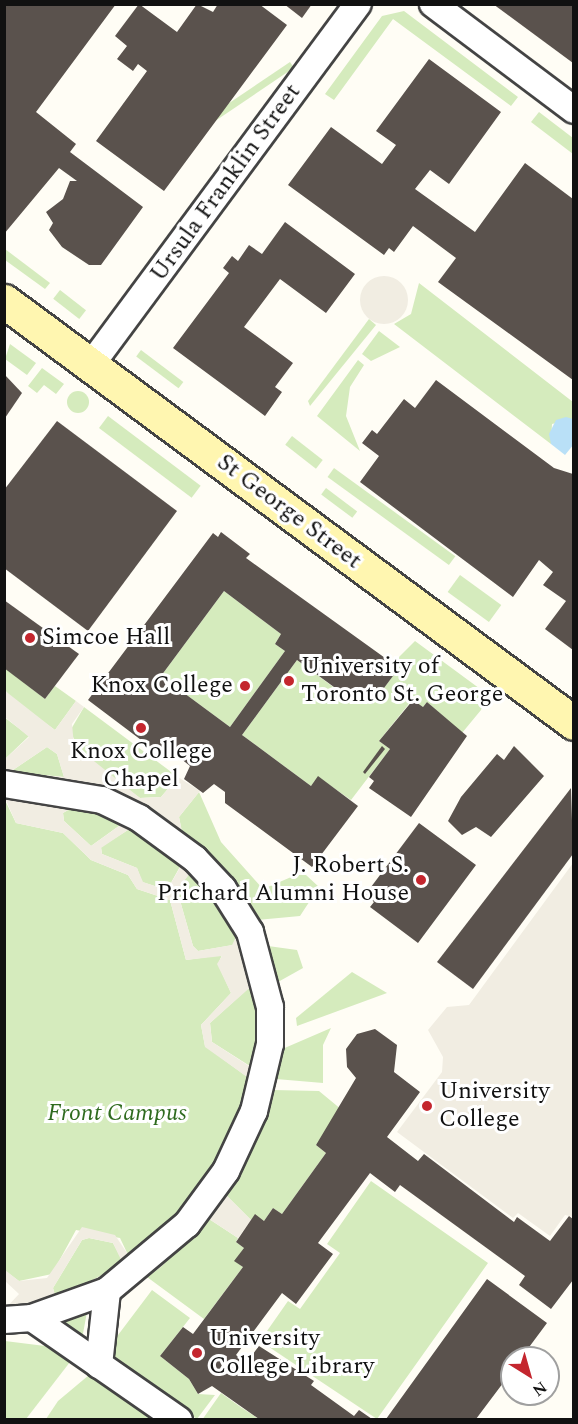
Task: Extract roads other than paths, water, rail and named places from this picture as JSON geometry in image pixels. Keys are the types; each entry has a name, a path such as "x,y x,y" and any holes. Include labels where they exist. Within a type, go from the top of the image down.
{"street":[{"name":"Ursula Franklin Street","path":"93,362 358,4"},
{"path":"433,4 573,110"},
{"name":"St George Street","path":"4,301 93,362 573,723"},
{"path":"4,784 102,800 176,842 240,913 266,988 270,1044 264,1081 226,1171 188,1224 107,1291 32,1318 4,1320"},
{"path":"99,1365 107,1291"},
{"path":"32,1318 179,1419"}],"water":[{"path":"566,417 573,419 574,444 565,455 551,444 549,434 556,420"}],"place":[{"name":"Simcoe Hall","path":"30,638"},
{"name":"University of Toronto St. George","path":"289,681"},
{"name":"Knox College","path":"245,686"},
{"name":"Knox College Chapel","path":"141,728"},
{"name":"J. Robert S. Prichard Alumni House","path":"421,880"},
{"name":"University College","path":"427,1106"},
{"name":"University College Library","path":"197,1353"}],"park label":[{"name":"Front Campus","path":"117,1114"}]}
